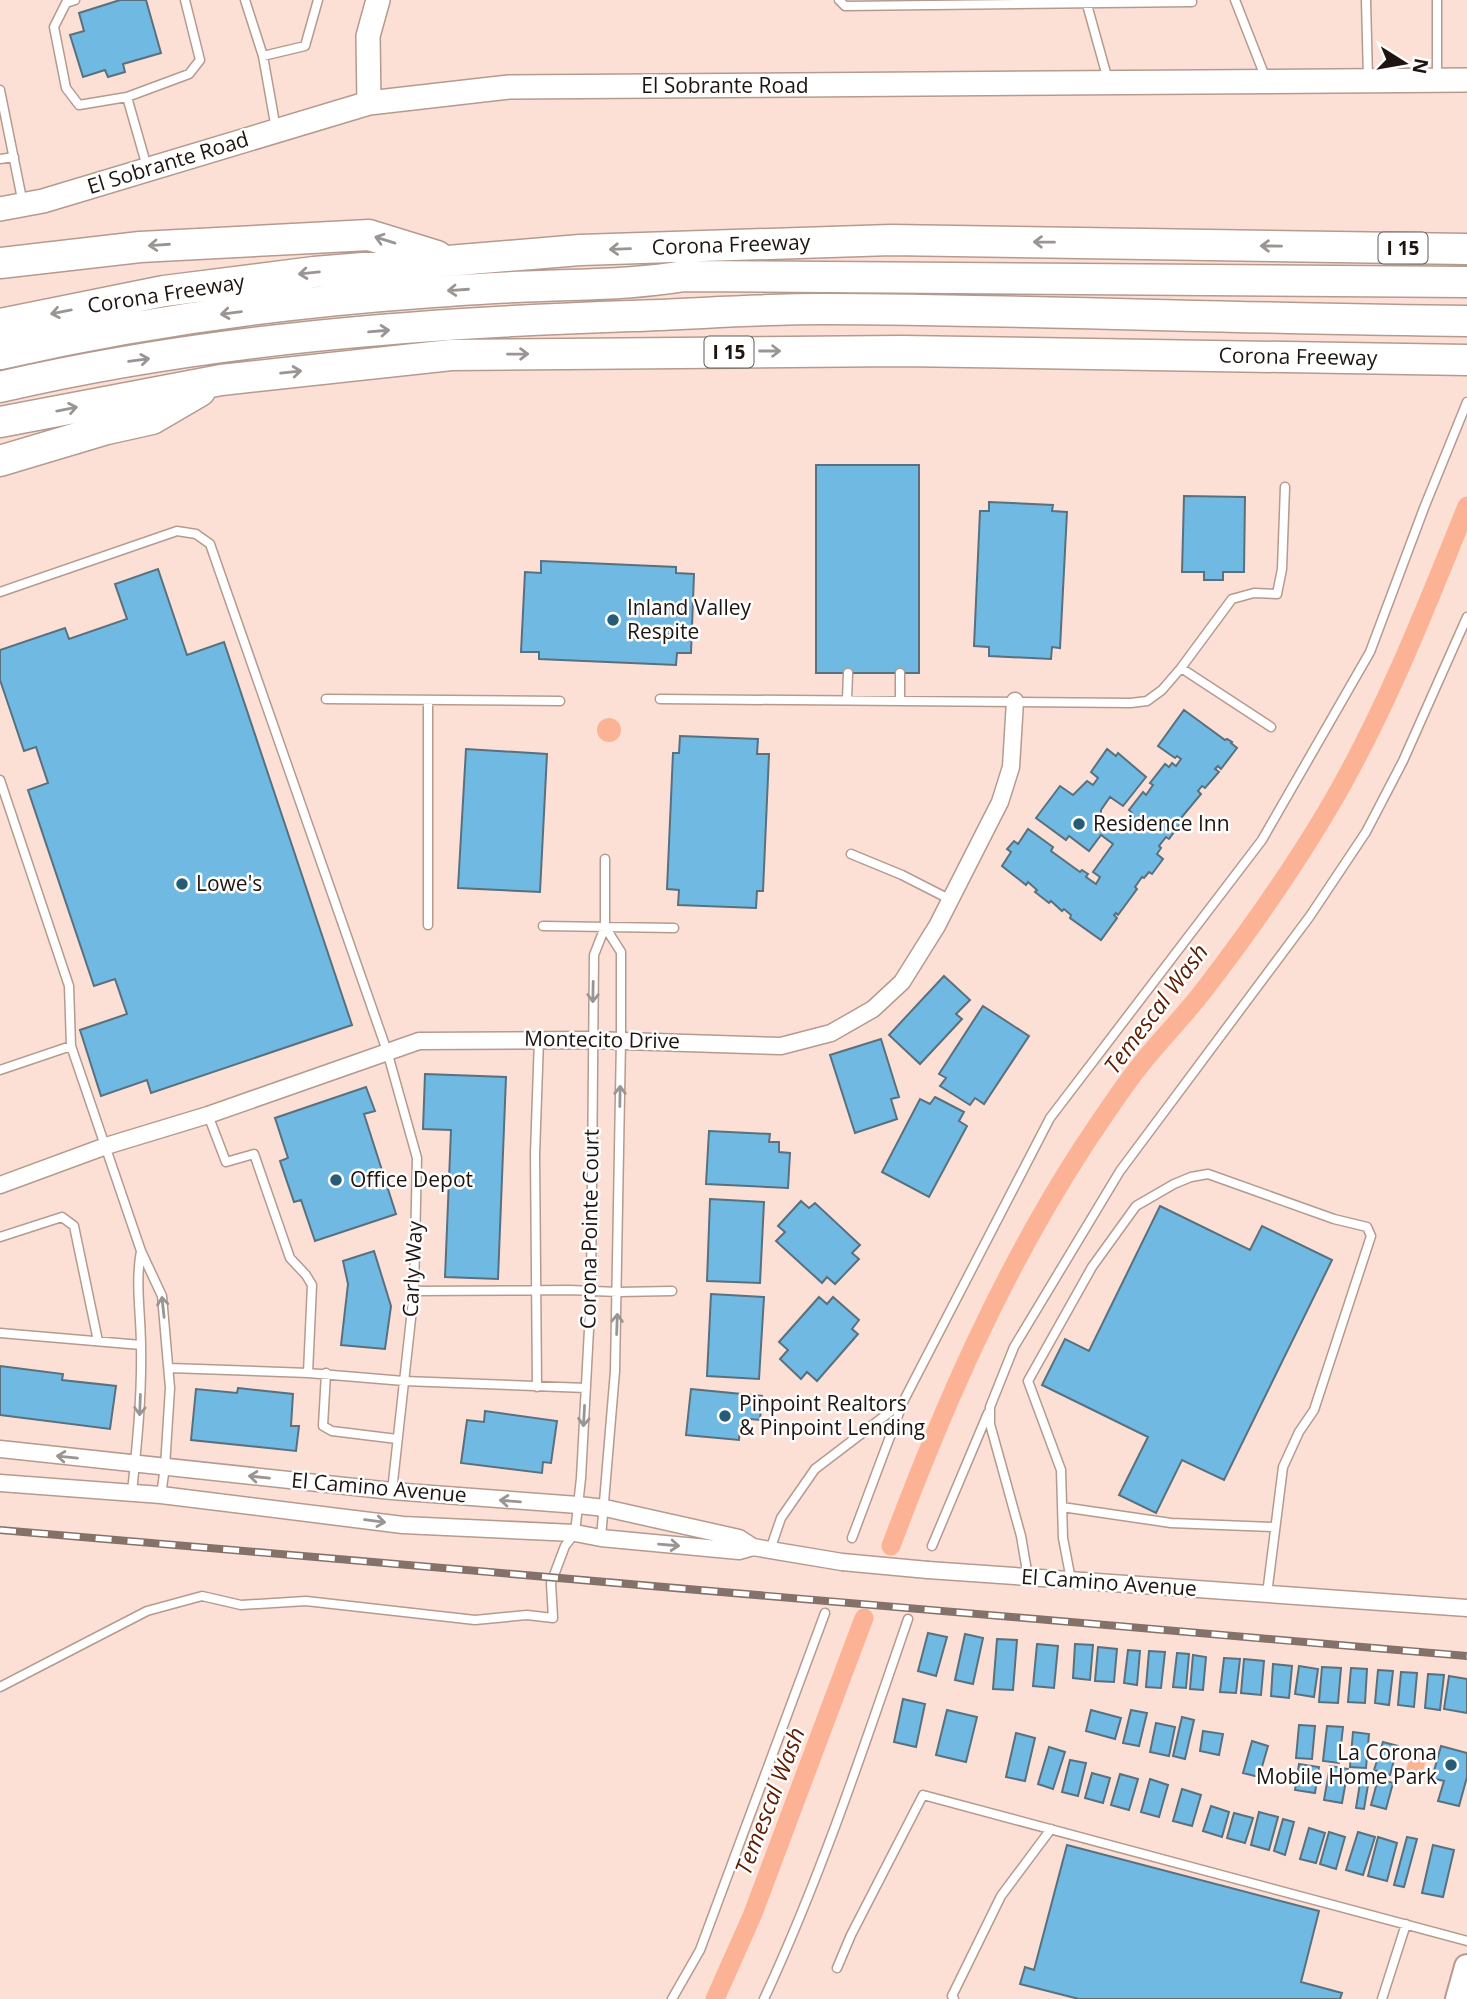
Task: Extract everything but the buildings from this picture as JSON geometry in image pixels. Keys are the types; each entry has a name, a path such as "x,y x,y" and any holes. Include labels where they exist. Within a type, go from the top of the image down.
{"highway":[{"path":"0,263 140,247 369,235 450,260"},
{"name":"Corona Freeway","path":"0,324 164,291 314,272 580,250 891,240 1467,248"},
{"path":"0,354 75,337 293,305 502,287 648,282 684,276 1467,282"},
{"path":"648,282 699,290 1467,301"},
{"path":"0,387 99,366 262,341 497,321 653,316 692,323 1465,345"},
{"name":"Corona Freeway","path":"0,422 220,380 452,355 1465,345"},
{"path":"0,461 107,429 152,419 220,380"}],"main road":[{"path":"1458,1999 1467,1967"}],"street":[{"path":"369,103 368,36 378,0"},
{"name":"El Sobrante Road","path":"0,209 43,201 369,103 509,87 1467,80"},
{"name":"Montecito Drive","path":"0,1185 106,1146 208,1115 419,1041 621,1040 781,1046 831,1033 873,1009 902,982 951,900 1000,802 1011,767 1015,701"},
{"name":"El Camino Avenue","path":"0,1449 392,1491 605,1508 739,1538 752,1547 842,1562 1467,1608"},
{"name":"El Camino Avenue","path":"0,1483 161,1495 403,1525 575,1534 738,1551 752,1547"}],"lane":[{"path":"75,0 66,3 54,27 66,88 79,105 127,97 189,74 200,60 185,0"},
{"path":"245,0 263,56 276,131"},
{"path":"263,56 305,46 318,0"},
{"path":"839,0 845,6 1192,2"},
{"path":"1248,0 1236,1 1267,81"},
{"path":"1366,0 1368,81"},
{"path":"1437,0 1437,80"},
{"path":"1087,2 1109,83"},
{"path":"0,90 23,205"},
{"path":"127,97 147,170"},
{"path":"0,159 14,157"},
{"path":"852,1538 903,1402 1050,1118 1262,840 1370,652 1467,402"},
{"path":"660,699 1131,704 1147,701 1162,690 1181,668 1232,599 1254,593 1277,594 1282,569 1284,487"},
{"name":"Carly Way","path":"0,592 177,531 196,534 210,544 387,1051 417,1158 414,1291 392,1491"},
{"path":"932,1546 1014,1347 1120,1171 1310,916 1366,832 1403,761 1467,617"},
{"path":"1181,668 1271,727"},
{"path":"847,700 848,673"},
{"path":"900,673 900,701"},
{"path":"326,699 560,701"},
{"path":"428,925 429,700"},
{"path":"0,780 69,986 71,1046 141,1251 162,1296 170,1368 161,1495"},
{"path":"851,854 902,875 951,900"},
{"path":"605,859 605,927"},
{"path":"543,926 674,928"},
{"name":"Corona Pointe Court","path":"575,1534 591,1292 594,955 605,927"},
{"name":"Corona Pointe Court","path":"601,1538 615,1371 621,1040 621,952 605,927"},
{"path":"537,1387 535,1154 539,1039"},
{"path":"0,1070 71,1046"},
{"path":"208,1115 226,1162 254,1154 290,1258 313,1285 308,1373"},
{"path":"1071,1580 1063,1538 1061,1470 1028,1381 1092,1267 1136,1206 1174,1184 1208,1174 1334,1219 1367,1227 1371,1236 1314,1410 1283,1467 1266,1594"},
{"path":"0,1236 62,1217 74,1226 98,1341"},
{"path":"132,1492 140,1413 141,1345 136,1275 141,1251"},
{"path":"414,1291 672,1291"},
{"path":"0,1333 141,1345"},
{"path":"170,1368 327,1373 404,1381 586,1388"},
{"path":"327,1373 323,1426 332,1431 397,1439"},
{"path":"770,1550 781,1518 815,1469 903,1402"},
{"path":"990,1407 990,1424 1021,1536 1028,1577"},
{"path":"1062,1507 1171,1523 1275,1527"},
{"path":"0,1687 147,1611 202,1596 241,1605 306,1601 475,1620 527,1615 553,1618 551,1583 565,1546 575,1534"},
{"path":"672,1999 700,1950 825,1613"},
{"path":"764,1999 789,1946 847,1795 908,1619"},
{"path":"837,1968 851,1935 923,1795 1467,1941"},
{"path":"954,1999 952,1996 1001,1896 1051,1829"},
{"path":"1382,1999 1406,1924"}],"shaded area":[{"path":"609,718 617,722 621,730 617,738 609,742 601,738 597,730 601,722"},
{"path":"1413,1745 1429,1750 1420,1781 1404,1777"}],"waterway":[{"name":"Temescal Wash","path":"891,1546 953,1392 1026,1243 1083,1147 1119,1094 1237,947 1327,811 1385,700 1467,506"},
{"name":"Temescal Wash","path":"715,1999 752,1916 864,1618"}],"railway":[{"path":"0,1530 1467,1656"}],"place":[{"name":"Inland Valley Respite","path":"613,620"},
{"name":"Residence Inn","path":"1079,824"},
{"name":"Lowe's","path":"182,884"},
{"name":"Office Depot","path":"336,1180"},
{"name":"Pinpoint Realtors & Pinpoint Lending","path":"725,1416"},
{"name":"La Corona Mobile Home Park","path":"1451,1765"}]}
